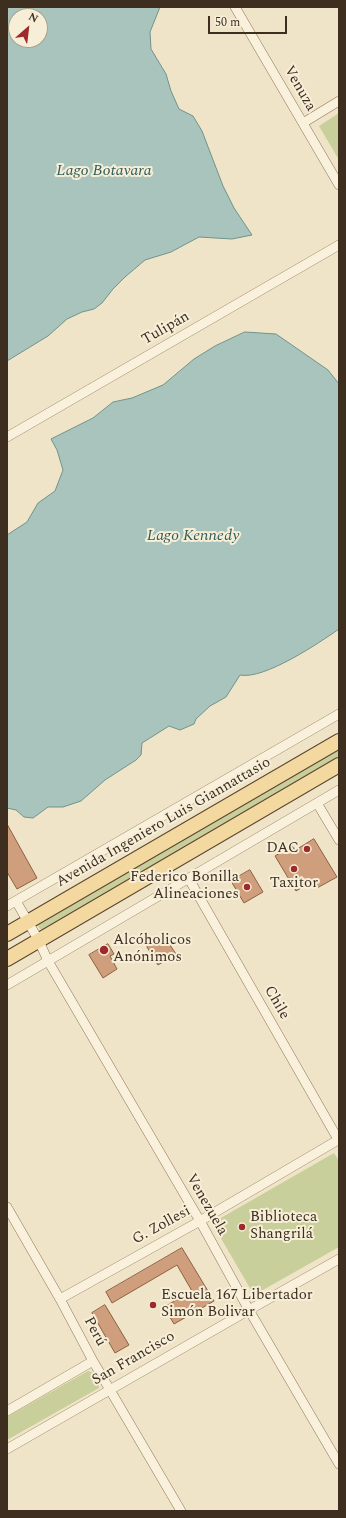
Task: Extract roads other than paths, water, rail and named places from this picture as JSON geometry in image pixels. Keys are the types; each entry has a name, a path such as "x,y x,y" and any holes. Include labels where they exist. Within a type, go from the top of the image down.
{"main road":[{"name":"Avenida Ingeniero Luis Giannattasio","path":"7,934 339,741"},
{"path":"7,959 339,765"}],"street":[{"name":"Venuza","path":"235,7 339,185"},
{"path":"303,123 339,101"},
{"name":"Tulipán","path":"7,437 339,246"},
{"name":"Avenida Ingeniero Luis Giannattasio","path":"7,906 339,714"},
{"path":"7,985 339,790"},
{"path":"317,803 339,840"},
{"name":"Chile","path":"189,879 339,1141"},
{"name":"Venezuela","path":"16,901 39,941 48,961 200,1221 249,1310 339,1464"},
{"name":"G. Zollesi","path":"60,1299 339,1141"},
{"name":"Perú","path":"7,1207 60,1299 93,1361 111,1389 181,1511"},
{"name":"San Francisco","path":"7,1449 339,1259"},
{"name":"San Francisco","path":"7,1411 93,1361"}],"water":[{"name":"Lago Botavara","path":"7,7 160,7 150,32 151,49 166,74 171,91 179,109 193,116 202,131 223,186 234,208 252,235 232,239 199,237 171,252 145,260 113,289 102,303 94,309 82,312 67,319 48,336 7,361"},
{"name":"Lago Kennedy","path":"245,332 276,334 328,370 339,384 339,629 305,651 277,666 263,672 250,675 240,675 226,697 210,706 196,719 194,724 180,730 169,726 142,743 141,755 136,760 105,780 81,801 63,807 48,807 33,818 24,817 16,810 7,808 7,535 27,522 38,503 55,491 63,470 57,450 51,439 93,418 113,402 132,398 163,385 194,359 215,346"}],"place":[{"name":"DAC","path":"307,849"},
{"name":"Taxitor","path":"294,869"},
{"name":"Federico Bonilla Alineaciones","path":"247,887"},
{"name":"Alcóholicos Anónimos","path":"104,950"},
{"name":"Biblioteca Shangrilá","path":"242,1227"},
{"name":"Escuela 167 Libertador Simón Bolivar","path":"153,1305"}]}
